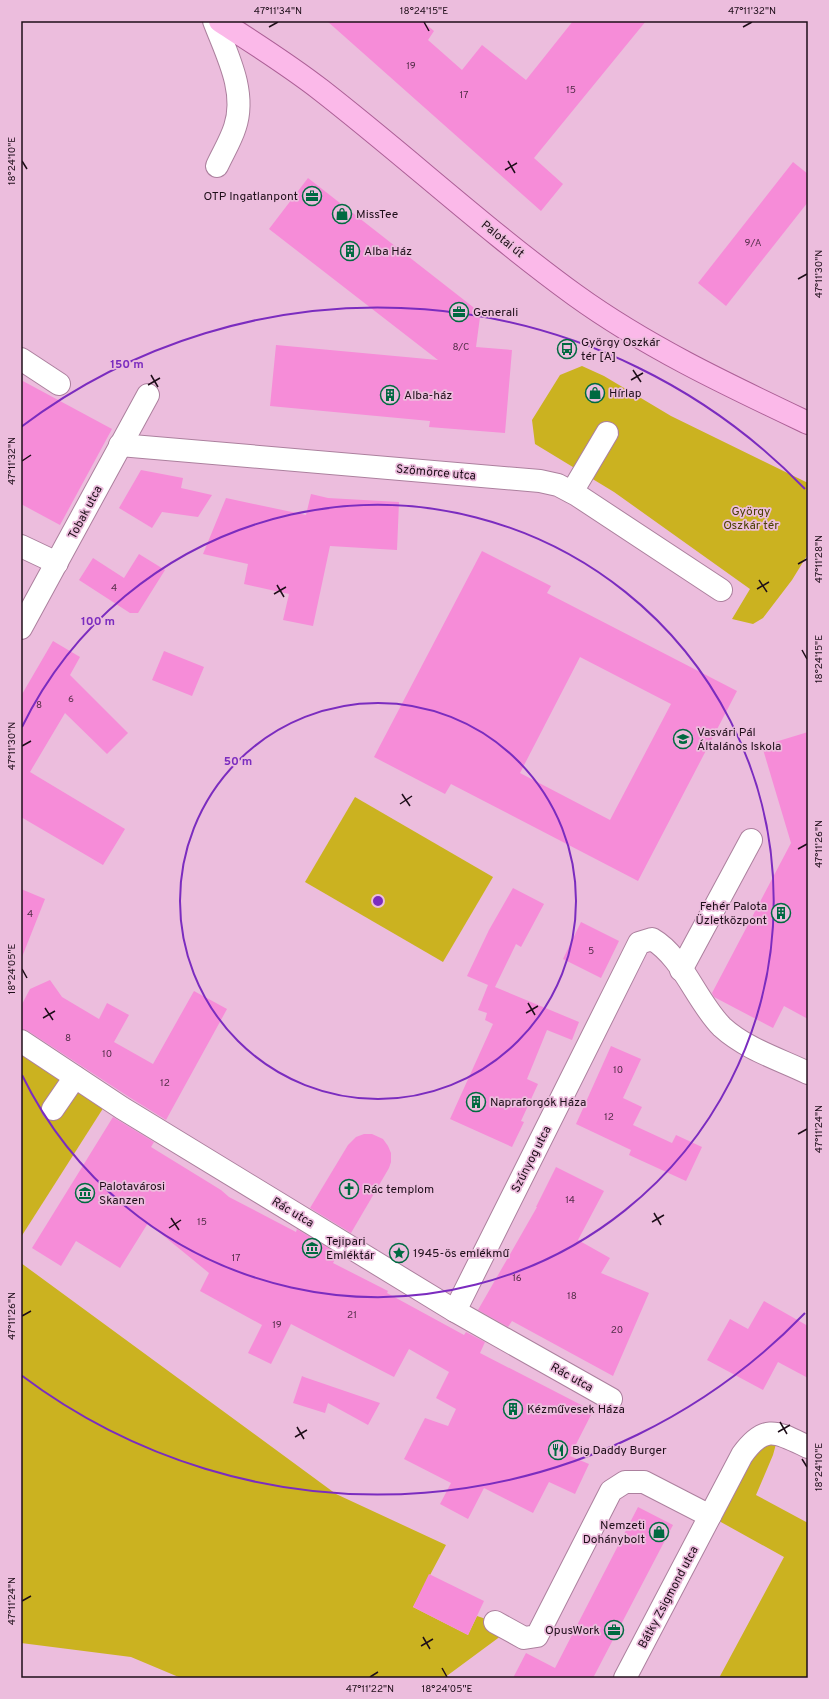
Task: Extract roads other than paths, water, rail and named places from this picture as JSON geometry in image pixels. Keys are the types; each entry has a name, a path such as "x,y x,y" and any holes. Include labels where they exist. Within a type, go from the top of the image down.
{"main road":[{"name":"Palotai út","path":"220,21 275,56 320,89 506,244 576,296 629,331 716,379 808,423"}],"street":[{"path":"214,21 234,73 238,99 238,113 235,127 217,166"},
{"path":"21,359 60,384"},
{"name":"Tobak utca","path":"21,628 148,395"},
{"path":"572,492 607,433"},
{"name":"Szömörce utca","path":"120,445 540,481 558,485 572,492 721,590"},
{"path":"21,546 57,563"},
{"path":"751,840 681,970 706,1007 722,1026 740,1041 808,1073"},
{"name":"Szúnyog utca","path":"455,1311 639,943 652,940 664,946 681,970"},
{"name":"Rác utca","path":"21,1041 129,1112 455,1311 611,1399"},
{"path":"53,1109 75,1076"},
{"path":"495,1622 524,1638 537,1636 611,1492 625,1482 644,1482 710,1516 742,1455 751,1442 765,1434 779,1433 808,1447"},
{"name":"Bátky Zsigmond utca","path":"625,1678 710,1516"}],"place":[{"name":"OTP Ingatlanpont","path":"312,196"},
{"name":"MissTee","path":"342,214"},
{"name":"Alba Ház","path":"350,251"},
{"name":"Generali","path":"459,312"},
{"name":"György Oszkár tér [A]","path":"567,349"},
{"name":"Hírlap","path":"595,393"},
{"name":"Alba-ház","path":"390,395"},
{"name":"Vasvári Pál Általános Iskola","path":"683,739"},
{"name":"Fehér Palota Üzletközpont","path":"781,913"},
{"name":"Napraforgók Háza","path":"476,1102"},
{"name":"Rác templom","path":"349,1189"},
{"name":"Palotavárosi Skanzen","path":"85,1193"},
{"name":"Tejipari Emléktár","path":"312,1248"},
{"name":"1945-ös emlékmű","path":"399,1253"},
{"name":"Kézművesek Háza","path":"513,1409"},
{"name":"Big Daddy Burger","path":"558,1450"},
{"name":"Nemzeti Dohánybolt","path":"659,1532"},
{"name":"OpusWork","path":"614,1630"}],"park label":[{"name":"György Oszkár tér","path":"751,518"}]}
